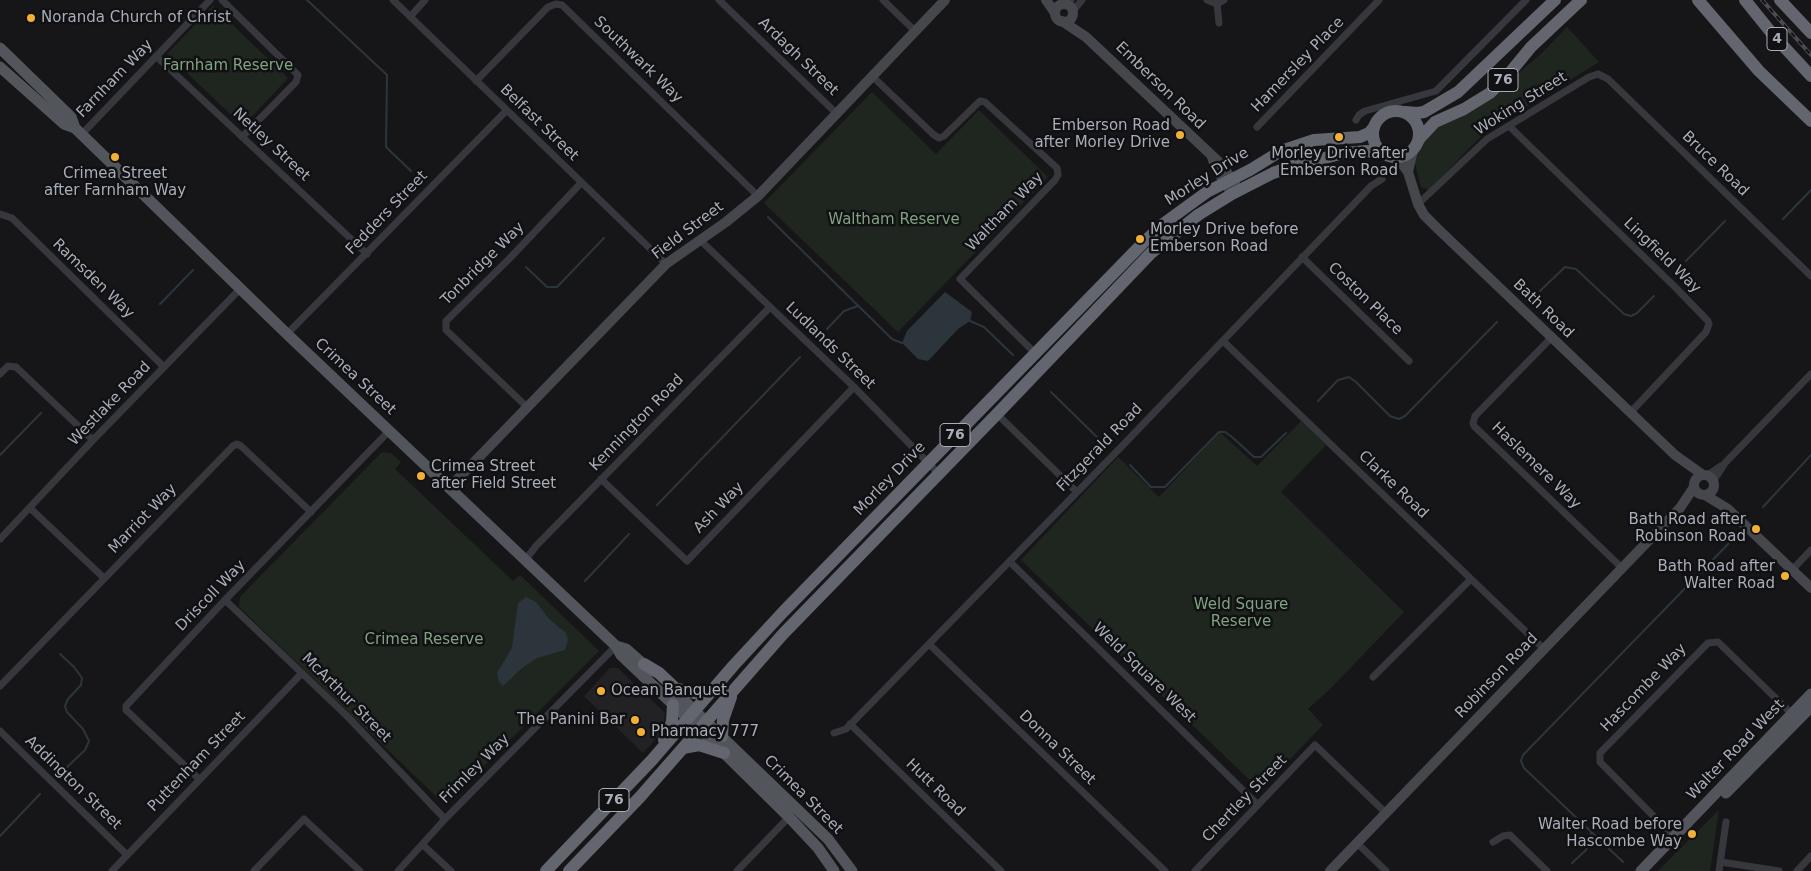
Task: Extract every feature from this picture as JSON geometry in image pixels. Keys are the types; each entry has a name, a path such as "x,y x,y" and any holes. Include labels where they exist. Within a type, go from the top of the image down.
{"highway":[{"name":"76","path":"1405,112 1424,112 1458,92 1555,0"},
{"name":"76","path":"1415,147 1425,132 1435,122 1464,109 1490,92 1508,75 1531,47 1581,0"},
{"path":"1698,0 1759,71 1811,121"},
{"name":"4","path":"1745,0 1774,36 1811,76"},
{"name":"4","path":"1780,0 1811,33"},
{"path":"1390,112 1405,112 1411,116 1419,128 1415,147 1407,154 1399,157 1387,154 1378,148 1374,142 1374,127 1378,120 1390,112"},
{"name":"Morley Drive","path":"546,871 655,757 784,611 1163,224 1186,205 1281,151 1314,140 1360,137 1369,134 1374,127"},
{"name":"Morley Drive","path":"570,871 640,797 784,634 1151,254 1198,214 1235,192 1273,173 1293,166 1356,151 1387,154"},
{"path":"644,664 659,673 675,688 702,694 712,691"},
{"path":"722,736 723,720 734,690"},
{"path":"655,757 656,749 668,735 672,721 672,705"},
{"path":"683,748 699,745 724,753"}],"main road":[{"name":"Crimea Street","path":"0,48 71,117 78,131"},
{"name":"Crimea Street","path":"0,68 64,124 78,131 240,289 526,559 616,646 621,655 672,705 692,715"},
{"name":"Crimea Street","path":"616,646 626,649 644,664 703,726 724,753 818,848 834,871"},
{"name":"Walter Road West","path":"1641,871 1676,840 1795,717 1811,694"},
{"name":"Walter Road West","path":"1795,717 1811,707"},
{"name":"Crimea Street","path":"703,726 722,736 799,810 828,839 852,871"},
{"name":"Walter Road West","path":"1651,871 1676,840"}],"street":[{"name":"Farnham Way","path":"78,131 156,56 210,0"},
{"path":"222,0 298,75 296,82 242,137"},
{"name":"Belfast Street","path":"393,0 666,264"},
{"path":"410,16 425,0"},
{"name":"Ardagh Street","path":"719,0 836,113"},
{"path":"883,0 916,31"},
{"name":"Field Street","path":"450,487 666,264 726,222 758,196 945,0"},
{"name":"Emberson Road","path":"1046,0 1058,17 1086,36 1212,156 1216,169 1228,180 1235,192"},
{"path":"1073,12 1070,6 1063,2 1057,6 1058,17 1068,20 1082,0"},
{"path":"1207,0 1210,3 1216,4 1224,0"},
{"name":"Hamersley Place","path":"1257,127 1379,0"},
{"path":"1356,120 1365,111 1436,91 1526,0"},
{"name":"Southwark Way","path":"476,81 548,7 556,4 562,5 758,196"},
{"path":"1216,4 1219,23"},
{"name":"Emberson Road","path":"1073,12 1086,36"},
{"name":"Netley Street","path":"156,56 367,254"},
{"path":"0,68 11,58"},
{"name":"Woking Street","path":"1418,204 1476,148 1589,77 1598,74"},
{"name":"Bruce Road","path":"1598,74 1608,79 1811,276"},
{"name":"Waltham Way","path":"872,77 934,135 940,138 980,101 986,102 1057,168 1058,175 1055,180 960,279 1046,363"},
{"name":"Fedders Street","path":"288,334 506,111"},
{"name":"Lingfield Way","path":"1509,126 1708,321 1709,324 1706,332 1630,413"},
{"path":"1408,172 1415,147"},
{"path":"1387,154 1403,165 1408,172"},
{"name":"Bath Road","path":"1408,172 1418,204 1424,215 1675,456 1710,479 1728,509"},
{"name":"Fitzgerald Road","path":"834,733 846,729 1010,562 1371,186 1382,179"},
{"name":"Tonbridge Way","path":"527,407 446,330 446,322 581,183"},
{"name":"Ramsden Way","path":"0,214 12,218 164,367"},
{"name":"Ludlands Street","path":"700,240 769,308 854,387 939,474"},
{"name":"Coston Place","path":"1302,257 1409,361"},
{"name":"Westlake Road","path":"0,539 240,289"},
{"name":"Kennington Road","path":"526,559 536,546 769,308"},
{"name":"Haslemere Way","path":"1552,337 1479,413 1473,423 1622,568"},
{"name":"Clarke Road","path":"1223,341 1544,649"},
{"path":"0,374 8,366 16,367 93,440"},
{"name":"Robinson Road","path":"1685,503 1710,494 1710,479 1811,374"},
{"name":"Ash Way","path":"601,479 687,561 854,387"},
{"path":"998,414 1077,492"},
{"name":"Driscoll Way","path":"199,779 126,710 126,706 390,430"},
{"name":"Marriot Way","path":"0,686 233,446 237,444 241,446 311,512"},
{"name":"Bath Road","path":"1675,456 1694,485"},
{"name":"Robinson Road","path":"1330,871 1685,503 1696,478 1710,479"},
{"path":"1694,485 1697,492 1704,495"},
{"name":"Bath Road","path":"1704,495 1728,509 1811,588"},
{"path":"30,508 104,578"},
{"path":"1792,570 1811,550"},
{"name":"Weld Square West","path":"1010,562 1258,804"},
{"path":"1373,677 1470,580"},
{"name":"McArthur Street","path":"226,600 347,716 445,819"},
{"name":"Hascombe Way","path":"1676,840 1600,762 1600,753 1708,643 1718,642 1795,717"},
{"name":"Donna Street","path":"929,644 1165,871"},
{"name":"Frimley Way","path":"398,871 445,819 616,646"},
{"name":"Puttenham Street","path":"112,871 302,673"},
{"name":"Hutt Road","path":"850,724 1001,871"},
{"name":"Addington Street","path":"0,731 128,855"},
{"name":"Chertley Street","path":"1195,871 1315,745 1386,813"},
{"path":"736,871 789,817 799,810"},
{"path":"254,871 304,819 360,871"},
{"path":"1719,871 1726,822"},
{"path":"1493,842 1503,836 1510,835 1548,871"},
{"path":"1358,843 1386,871"},
{"path":"423,845 451,871"},
{"path":"1797,871 1811,856"},
{"path":"1721,862 1779,871"}],"shaded area":[{"path":"945,292 972,312 970,321 958,329 928,361 918,359 902,343 907,331"},
{"path":"526,597 536,602 549,619 566,633 568,640 565,650 537,658 522,668 503,686 499,682 497,673 512,648 518,603"},
{"path":"610,668 618,668 665,713 663,731 643,753 584,696"}],"green space":[{"name":"Farnham Reserve","path":"213,6 288,78 243,126 167,54"},
{"path":"1567,27 1599,62 1484,133 1429,190 1421,187 1410,144 1413,138 1500,89 1543,52"},
{"name":"Waltham Reserve","path":"872,92 936,154 979,110 1048,177 898,332 764,203"},
{"name":"Weld Square Reserve","path":"1301,421 1326,445 1281,492 1404,612 1333,686 1308,709 1323,725 1260,790 1021,560 1118,457 1159,497 1220,432 1257,466"},
{"name":"Crimea Reserve","path":"382,452 391,453 401,462 395,469 513,581 520,575 599,651 450,800 442,802 239,607 240,597"},
{"path":"1719,810 1710,871 1658,871"}],"waterway":[{"path":"307,0 387,75 386,147 411,171"},
{"path":"1783,219 1811,190"},
{"path":"768,217 892,339 902,343"},
{"path":"1686,261 1725,221"},
{"path":"526,267 547,287 557,287 604,238"},
{"path":"1540,291 1565,267 1576,269 1624,314 1631,316 1637,313 1654,296"},
{"path":"160,304 193,270"},
{"path":"827,329 844,311 858,306"},
{"path":"970,321 984,327 1013,355"},
{"path":"1318,401 1338,380 1349,377 1390,416 1399,419 1405,416 1497,322"},
{"path":"657,505 800,357"},
{"path":"1051,392 1104,444"},
{"path":"0,455 41,413"},
{"path":"1130,465 1151,487 1165,487 1219,432 1225,432 1254,457 1261,457 1286,433"},
{"path":"1763,507 1811,455"},
{"path":"585,581 629,534"},
{"path":"1623,862 1524,768 1521,761 1523,755 1733,539"},
{"path":"60,654 74,667 82,678 81,685 68,699 65,706 67,712 83,729 89,741 85,750 65,769"},
{"path":"0,836 40,794"},
{"path":"1572,863 1586,850 1591,832"}],"railway":[{"path":"1762,0 1811,55"}],"place":[{"name":"Noranda Church of Christ","path":"31,18"},
{"name":"Emberson Road after Morley Drive","path":"1180,135"},
{"name":"Morley Drive after Emberson Road","path":"1339,137"},
{"name":"Crimea Street after Farnham Way","path":"115,157"},
{"name":"Morley Drive before Emberson Road","path":"1140,239"},
{"name":"Crimea Street after Field Street","path":"421,476"},
{"name":"Bath Road after Robinson Road","path":"1756,529"},
{"name":"Bath Road after Walter Road","path":"1785,576"},
{"name":"Ocean Banquet","path":"601,691"},
{"name":"The Panini Bar","path":"635,720"},
{"name":"Pharmacy 777","path":"641,732"},
{"name":"Walter Road before Hascombe Way","path":"1692,834"}]}
